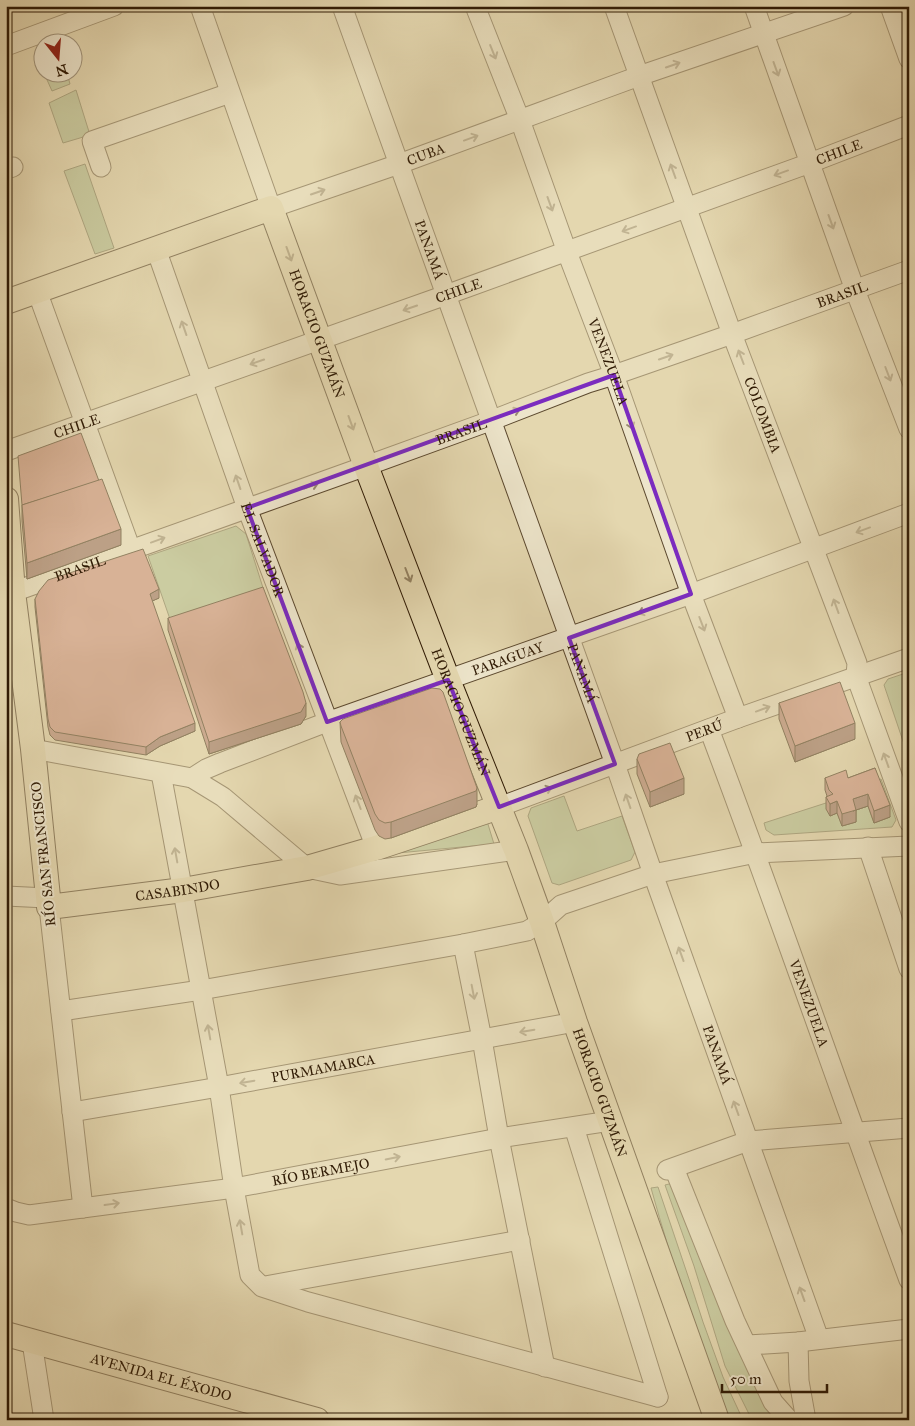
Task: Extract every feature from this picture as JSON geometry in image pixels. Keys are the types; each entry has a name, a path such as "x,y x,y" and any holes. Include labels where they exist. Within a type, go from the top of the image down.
{"main road":[{"name":"CUBA","path":"6,302 272,208"},
{"name":"HORACIO GUZMÁN","path":"272,208 366,466 516,850 575,1022 717,1420"},
{"name":"RÍO SAN FRANCISCO","path":"6,499 12,605 33,749 48,903"},
{"name":"CASABINDO","path":"48,903 183,890 306,868 376,848 499,807"},
{"name":"AVENIDA EL ÉXODO","path":"6,1334 265,1412 317,1420"}],"street":[{"path":"6,46 71,14 114,6"},
{"name":"HORACIO GUZMÁN","path":"200,6 272,208"},
{"name":"PANAMÁ","path":"342,6 615,764 819,1340"},
{"name":"VENEZUELA","path":"475,6 520,120 567,252 614,375 691,594 738,718"},
{"name":"COLOMBIA","path":"614,6 732,334 857,663 856,676 909,822"},
{"path":"754,6 855,290 909,429"},
{"name":"CUBA","path":"272,208 640,76 844,6"},
{"path":"890,6 909,60"},
{"path":"101,167 92,141 230,93"},
{"name":"CHILE","path":"6,451 446,296 909,125"},
{"name":"EL SALVADOR","path":"156,248 247,508 376,848"},
{"name":"BRASIL","path":"12,605 131,550 490,421 588,383 732,334 909,270"},
{"path":"37,291 131,550"},
{"name":"PARAGUAY","path":"192,778 220,763 328,722 569,638 909,513"},
{"name":"PERÚ","path":"499,807 709,728 909,658"},
{"name":"VENEZUELA","path":"709,728 756,853 854,1132 909,1280"},
{"path":"33,749 192,778 223,797 306,868"},
{"path":"161,773 219,1087 234,1188 256,1281"},
{"path":"61,1011 201,990 527,931 542,922 561,905 653,874 756,853 909,846"},
{"path":"868,848 909,969"},
{"name":"CASABINDO","path":"306,868 340,875 516,850"},
{"path":"6,896 48,903"},
{"name":"RÍO SAN FRANCISCO","path":"48,903 83,1208"},
{"path":"463,944 499,1138 545,1367"},
{"name":"PURMAMARCA","path":"72,1112 575,1022"},
{"name":"RÍO BERMEJO","path":"6,1208 28,1215 234,1188 499,1138 610,1121"},
{"path":"256,1281 308,1302 658,1397 574,1127"},
{"path":"789,1420 773,1402 748,1345 735,1321 670,1169 748,1141 909,1128"},
{"path":"256,1281 520,1240"},
{"path":"748,1345 819,1340 909,1329"},
{"path":"32,1342 44,1420"},
{"path":"798,1342 799,1381 806,1420"}],"highlighted area":[{"path":"614,375 691,594 569,638 615,764 499,807 448,680 327,722 247,508"}],"green space":[{"path":"48,82 69,82 70,84 52,91"},
{"path":"76,90 90,135 63,143 49,103"},
{"path":"85,164 114,248 95,254 64,171"},
{"path":"236,526 246,534 264,591 171,622 148,556"},
{"path":"909,672 909,746 905,747 884,685 888,679"},
{"path":"881,779 896,820 892,827 774,835 766,830 764,823 829,802 837,813 842,826 853,811 868,806 874,823 875,781"},
{"path":"564,796 577,831 622,816 635,852 631,860 559,885 552,883 528,816 531,808"},
{"path":"487,821 494,844 387,854"},
{"path":"673,1183 781,1420 752,1420 725,1366 694,1266 665,1185"},
{"path":"658,1187 723,1377 743,1420 729,1420 707,1363 659,1218 651,1188"}],"building":[{"path":"81,433 99,481 22,505 18,456"},
{"path":"102,479 121,529 27,563 22,505"},
{"path":"143,549 159,589 150,594 195,723 160,737 146,747 55,732 50,727 48,719 35,599 48,580"},
{"path":"263,587 306,703 301,712 209,742 168,618"},
{"path":"840,682 855,723 795,746 779,703"},
{"path":"432,688 440,689 443,692 477,788 476,791 385,823 379,820 375,814 340,722 343,719"},
{"path":"909,734 909,745 905,735"},
{"path":"670,743 684,778 650,792 637,759 639,754"},
{"path":"875,768 890,805 874,811 868,794 853,799 856,810 842,814 837,801 830,804 826,797 833,794 829,790 825,778 846,770 848,778"},
{"path":"587,1414 607,1420 586,1420"},
{"path":"635,1415 655,1420 625,1420"}]}
